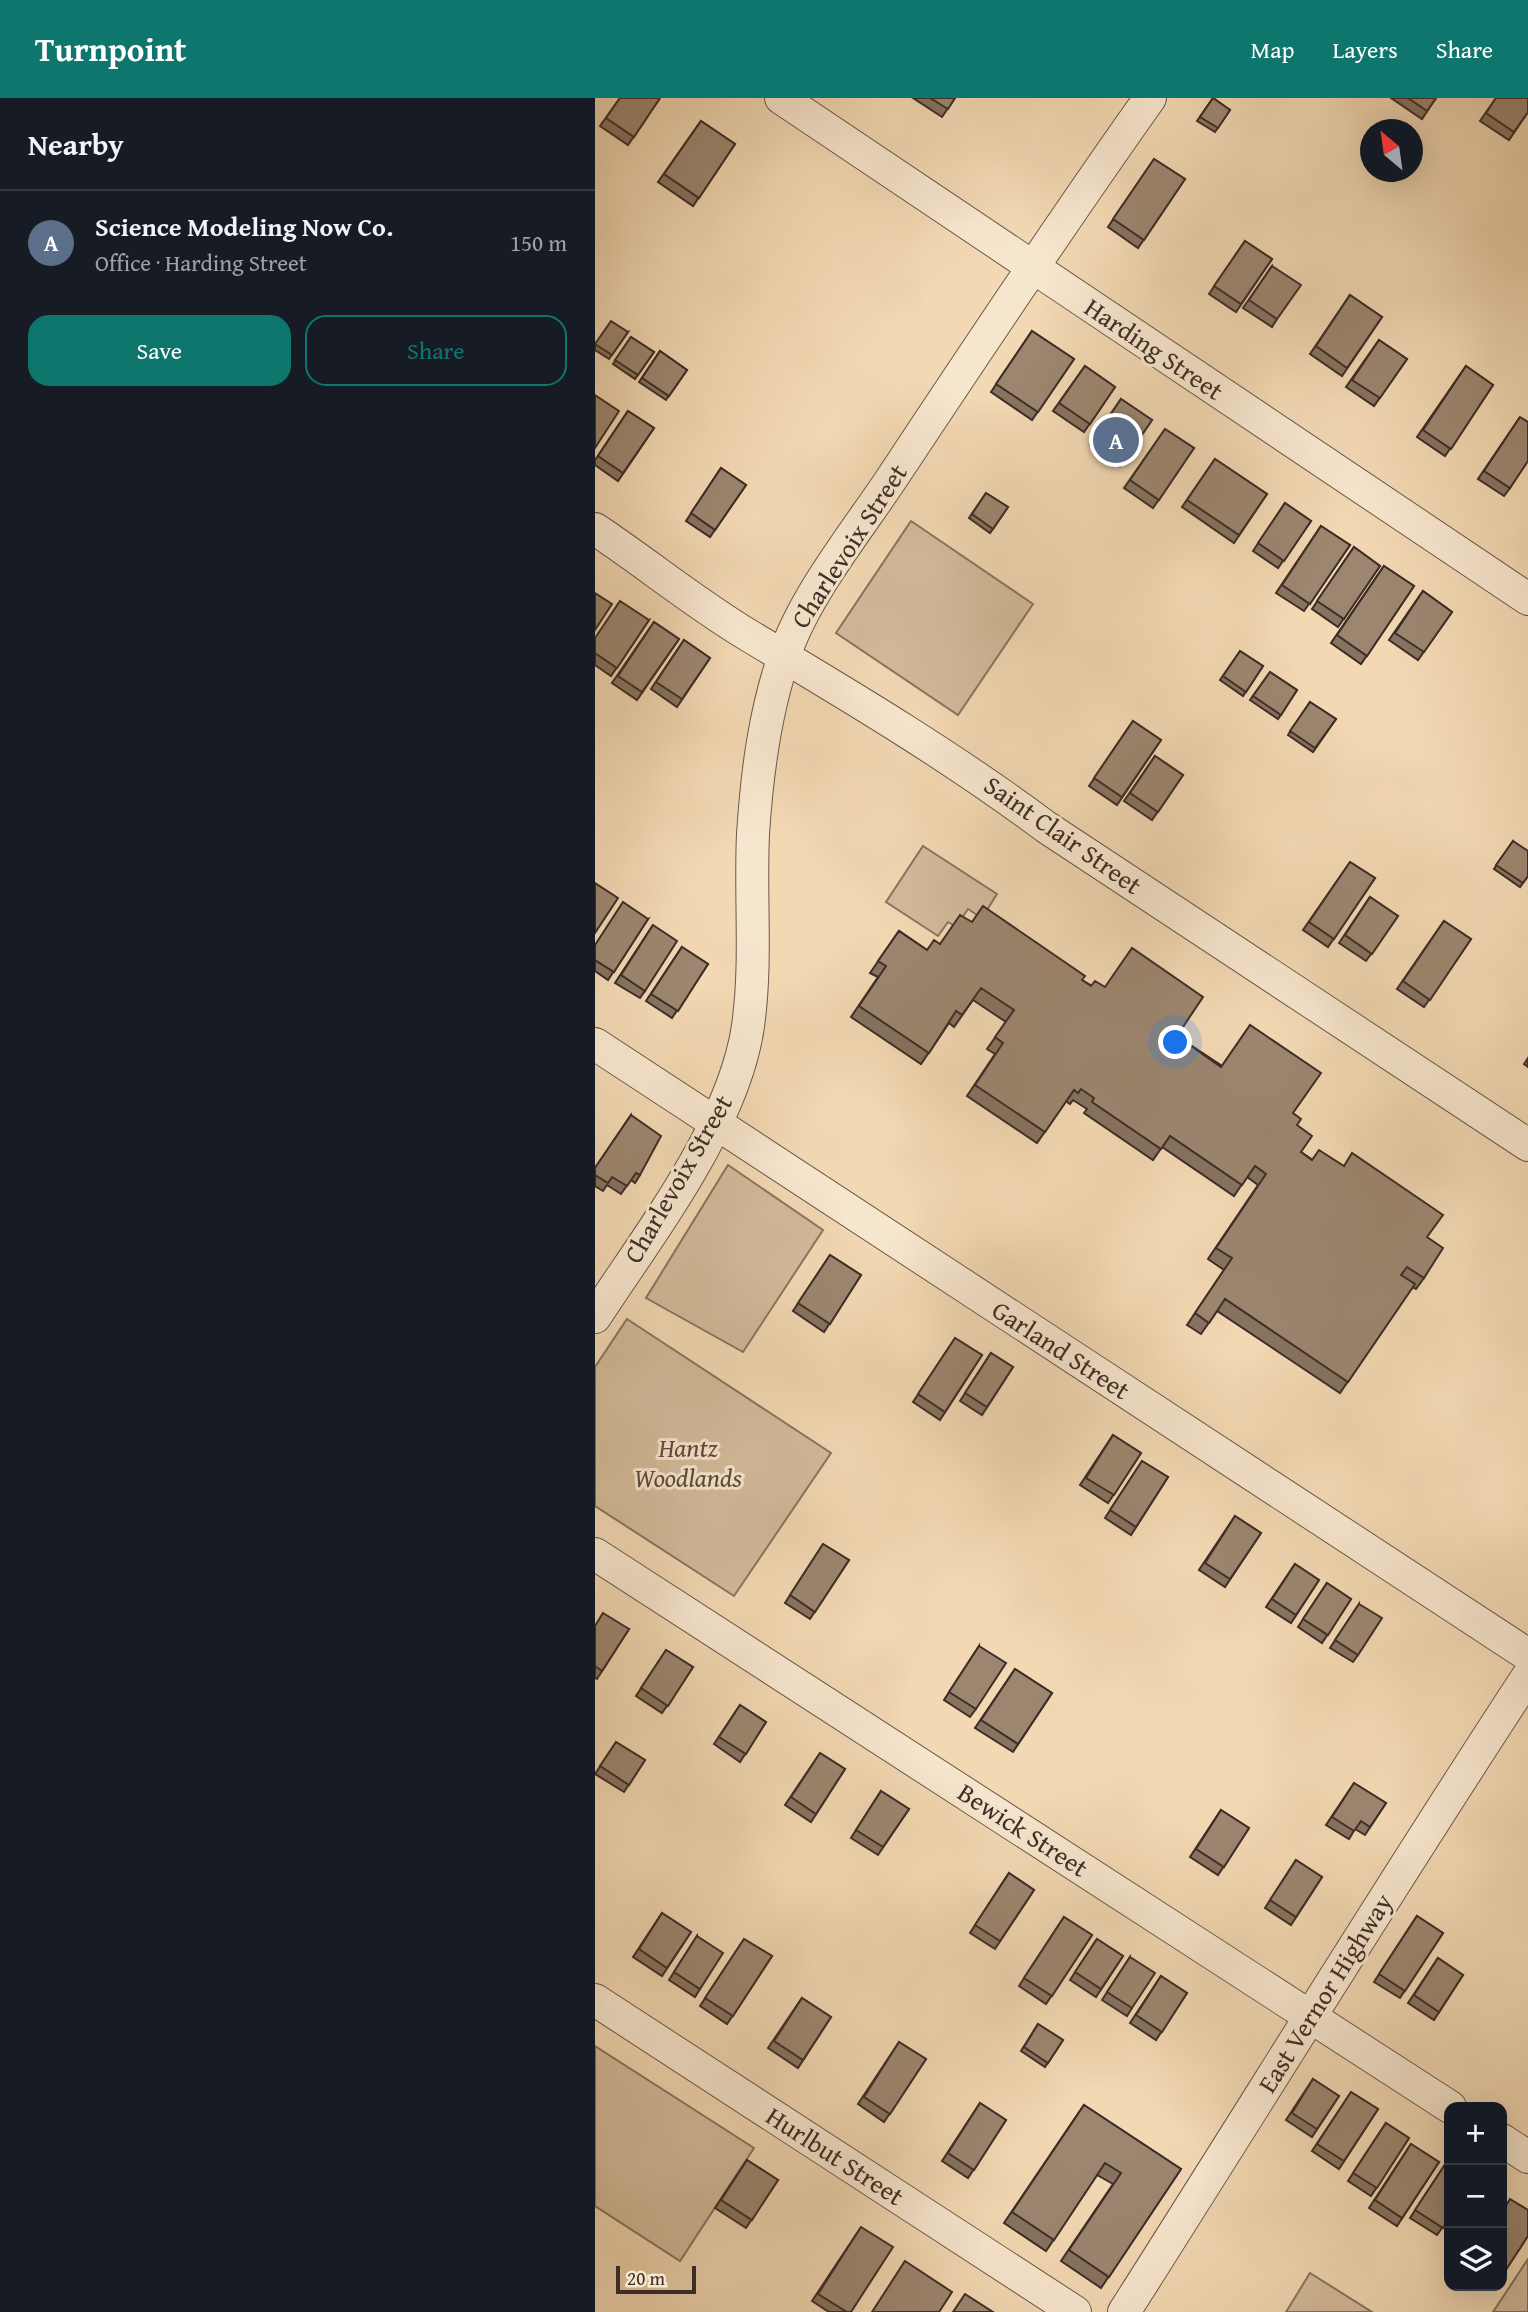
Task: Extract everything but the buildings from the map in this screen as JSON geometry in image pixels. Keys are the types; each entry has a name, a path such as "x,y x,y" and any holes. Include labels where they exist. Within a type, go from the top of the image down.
{"street":[{"name":"Harding Street","path":"781,98 1528,599"},
{"name":"Charlevoix Street","path":"595,1317 683,1181 731,1094 748,1029 753,962 753,835 758,772 768,713 785,655 802,615 1031,266 1150,98"},
{"name":"Saint Clair Street","path":"595,529 746,633 982,779 1047,827 1528,1144"},
{"name":"Garland Street","path":"595,1044 1528,1655"},
{"name":"Bewick Street","path":"595,1554 1444,2103"},
{"name":"East Vernor Highway","path":"1124,2312 1309,2016 1528,1676"},
{"name":"Hurlbut Street","path":"595,2000 1075,2312"},
{"path":"1507,2143 1528,2157"}],"green space":[{"path":"911,521 1033,604 958,715 836,633"},
{"path":"923,846 997,894 982,918 968,909 956,927 948,922 938,936 886,902"},
{"path":"728,1165 823,1230 743,1352 646,1298"},
{"name":"Hantz Woodlands","path":"627,1319 831,1453 734,1596 595,1506 595,1367"},
{"path":"595,2046 754,2148 680,2261 595,2206"},
{"path":"1528,2259 1528,2312 1493,2312"},
{"path":"1310,2273 1372,2312 1286,2312"}],"place":[{"name":"Science Modeling Now Co.","path":"1116,440"}]}
